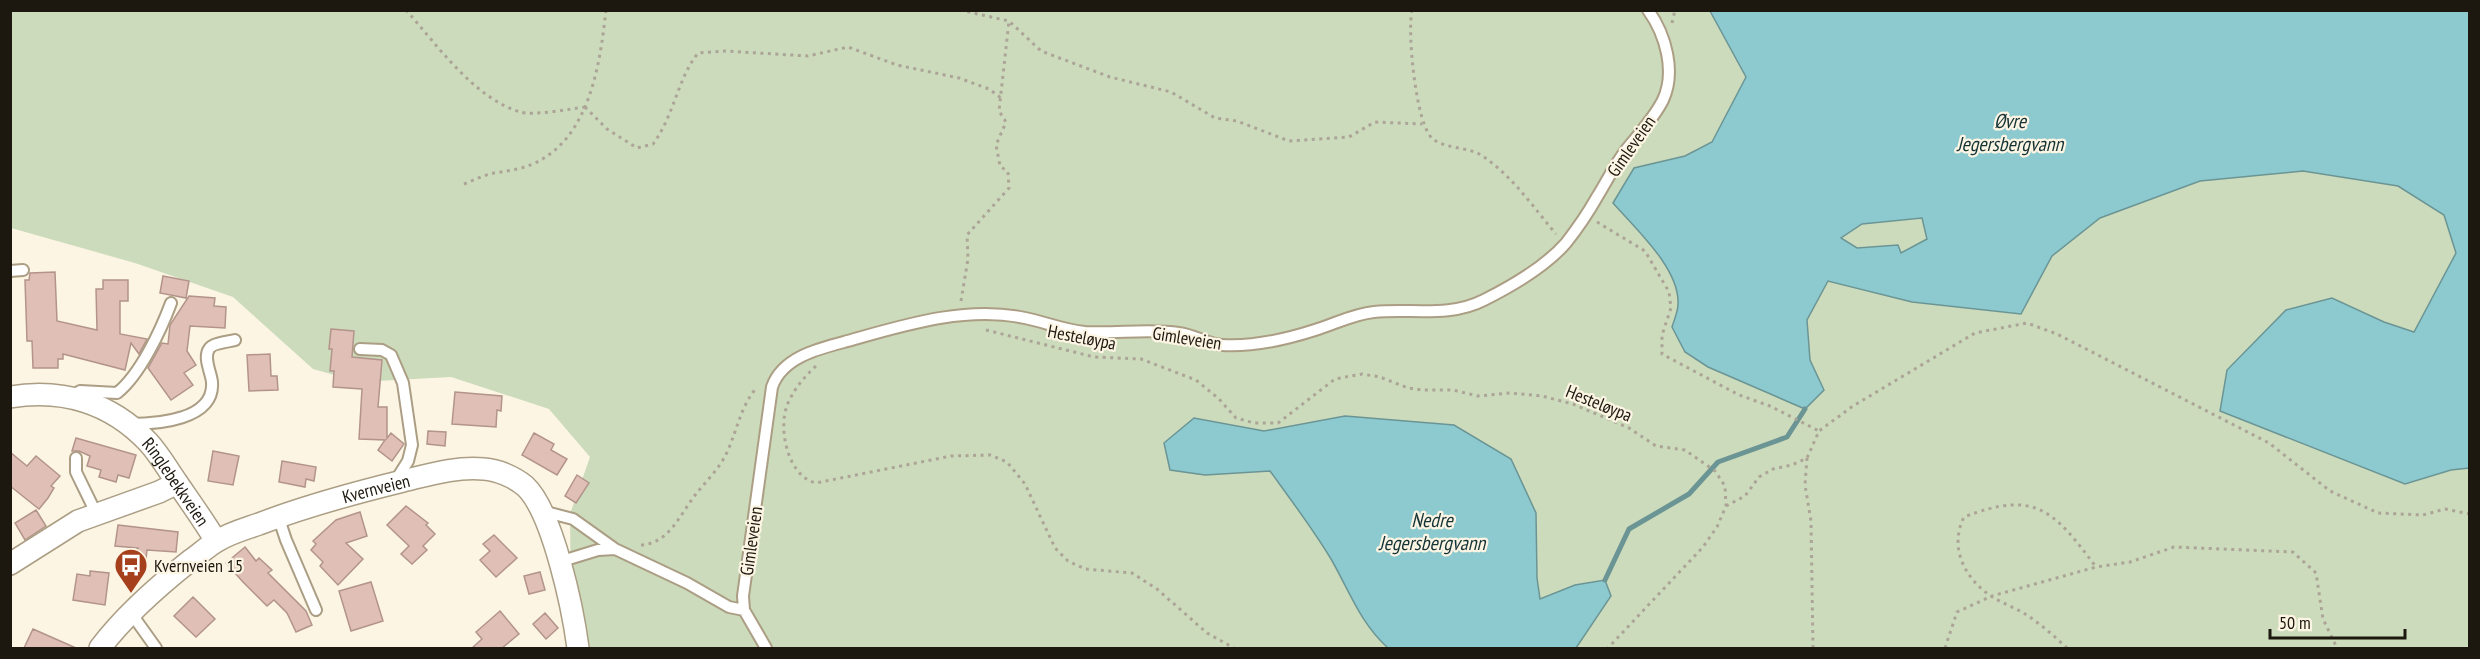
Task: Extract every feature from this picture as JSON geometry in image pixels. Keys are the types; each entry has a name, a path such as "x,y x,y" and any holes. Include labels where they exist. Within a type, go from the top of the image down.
{"street":[{"name":"Ringlebekkveien","path":"10,397 53,393 74,397 130,424 150,444 198,511 216,541"},
{"name":"Kvernveien","path":"100,648 131,613 216,541 278,516 340,496 464,469 497,471 525,486 538,501 559,562 578,648"},
{"path":"10,564 62,529 96,513 159,492 177,483"}],"lane":[{"name":"Gimleveien","path":"744,610 743,596 765,450 768,407 776,376 798,358 816,349 920,322 960,315 1025,318 1055,327 1087,332 1182,333 1220,345 1257,343 1316,330 1351,316 1371,312 1448,310 1482,301 1539,267 1565,244 1586,215 1619,159 1663,99 1669,79 1666,48 1648,10"},
{"name":"Ringlebekkveien","path":"74,397 80,391 117,393 128,384 165,321 171,303"},
{"name":"Ringlebekkveien","path":"130,424 162,421 201,409 208,400 212,384 207,358 208,350 212,346 235,340"},
{"path":"360,349 382,350 391,355 403,384 412,445 408,461 394,483"},
{"path":"75,458 79,478 96,513"},
{"path":"542,511 573,519 615,549 687,583 729,607 744,610 766,648"},
{"path":"278,516 316,610"},
{"path":"559,562 598,550 615,549"},
{"path":"131,613 156,648"}],"path":[{"path":"406,10 472,85 493,98 521,113 585,107"},
{"path":"464,184 536,163 560,144 577,123 585,107 598,66 606,10"},
{"path":"960,10 1009,21 1041,51 1110,77 1171,92 1215,118 1238,121 1289,141 1349,137 1375,122 1422,124"},
{"path":"1412,10 1409,21 1412,56 1422,124 1432,138 1482,154 1502,171 1565,244"},
{"path":"960,315 962,286 968,259 967,235 1009,188 1008,172 999,166 996,145 1006,122 999,111 1009,21"},
{"path":"585,107 607,129 637,148 653,144 665,128 689,64 698,53 725,51 808,56 848,47 897,65 958,78 988,89 1001,98"},
{"path":"1586,215 1645,251 1670,292 1671,308 1662,335 1662,354 1739,395 1770,406 1819,431"},
{"path":"1813,648 1811,521 1804,485 1807,458 1819,431 1853,406 1975,333 2027,323 2067,339 2270,443 2330,491 2378,513 2423,515 2445,509 2469,514"},
{"name":"Hesteløypa","path":"983,330 1094,357 1141,359 1196,380 1219,399 1236,418 1254,423 1278,423 1335,379 1362,374 1380,377 1408,388 1423,390 1452,390 1478,396 1510,393 1542,396 1573,404 1629,428 1656,446 1685,450 1715,471 1725,486 1726,507"},
{"path":"821,362 803,377 787,405 784,428 793,465 805,481 816,483 838,480 899,465 951,456 990,455 1006,462 1025,484 1055,548 1068,561 1085,569 1132,573 1157,589 1207,633 1234,648"},
{"path":"615,549 629,545 644,546 669,532 721,464 729,450 746,399 759,385 776,376"},
{"path":"1608,648 1703,548 1717,527 1726,507 1745,496 1759,477 1773,469 1792,465 1807,458"},
{"path":"2067,648 2029,616 1992,596 1973,581 1959,553 1958,530 1964,517 1987,508 2018,503 2042,510 2067,528 2096,567"},
{"path":"1945,648 1957,612 1992,596 2096,567 2130,562 2174,548 2293,552 2316,573 2322,619 2337,648"}],"green space":[{"path":"10,11 1710,11 1746,77 1712,142 1685,156 1634,168 1613,203 1644,237 1672,277 1677,291 1678,304 1673,327 1824,390 1810,360 1807,320 1828,281 1912,302 2020,314 2052,256 2100,218 2200,181 2303,171 2398,186 2444,215 2456,253 2414,332 2384,322 2220,411 2405,484 2451,470 2469,468 2469,648 1576,648 1611,596 1575,585 1540,600 1537,578 1345,416 1264,431 1194,418 1205,475 1270,471 1331,559 1362,617 1388,648 576,648 571,614 570,514 590,457 549,409 451,377 359,382 313,369 233,297 135,263 11,228"},
{"path":"1922,218 1927,239 1901,253 1898,245 1857,248 1841,238 1862,224"}],"water":[{"name":"Øvre Jegersbergvann","path":"1710,11 2469,11 2469,468 2451,470 2405,484 2220,411 2227,370 2286,310 2332,298 2384,322 2414,332 2456,253 2444,215 2398,186 2303,171 2200,181 2100,218 2052,256 2021,314 1912,302 1828,281 1807,320 1810,360 1824,390 1805,409 1708,367 1685,352 1672,327 1678,307 1677,291 1664,263 1613,203 1634,168 1685,156 1712,142 1746,77","holes":["1922,218 1927,239 1901,253 1898,245 1857,248 1841,238 1862,224"]},
{"name":"Nedre Jegersbergvann","path":"1345,416 1454,425 1511,459 1536,513 1537,578 1540,599 1575,585 1605,580 1611,596 1576,648 1388,648 1362,617 1331,559 1270,471 1205,475 1170,470 1164,443 1194,418 1264,431"}],"building":[{"path":"55,272 57,321 97,330 96,289 103,289 103,280 128,280 128,301 120,301 120,334 147,339 139,354 131,343 125,370 63,354 63,359 58,359 58,368 33,368 32,341 27,341 25,280 29,280 30,273"},
{"path":"163,276 189,281 186,298 160,293"},
{"path":"189,296 215,298 214,306 226,307 225,328 190,326 187,351 196,365 184,373 193,385 171,400 148,368 162,343 168,344 170,325"},
{"path":"331,329 354,331 352,357 382,360 378,407 387,407 387,438 391,433 404,444 392,461 378,450 385,440 359,439 362,389 333,387 334,371 330,371 332,349 329,349"},
{"path":"270,354 271,376 277,376 278,390 249,391 247,355"},
{"path":"455,392 502,396 501,411 497,410 496,427 452,424"},
{"path":"428,431 446,432 445,446 427,444"},
{"path":"534,433 554,444 551,450 567,459 557,475 522,455"},
{"path":"76,438 136,455 129,478 118,475 116,482 99,477 101,470 87,466 90,456 79,451 72,451"},
{"path":"213,451 239,456 233,485 208,481"},
{"path":"10,452 27,466 36,456 60,476 51,486 54,488 39,509 10,486"},
{"path":"282,461 316,467 314,481 306,479 305,487 279,482"},
{"path":"577,475 589,483 576,503 565,496"},
{"path":"406,506 428,523 426,525 435,534 423,546 427,550 412,564 401,554 409,546 387,525"},
{"path":"36,510 46,526 25,540 15,523"},
{"path":"360,512 367,536 346,543 363,559 338,585 320,566 323,562 311,550 316,544 313,541 336,520"},
{"path":"118,525 178,532 176,552 147,550 145,568 131,584 117,573 138,548 115,546"},
{"path":"494,535 517,558 496,577 480,560 490,551 483,544"},
{"path":"245,547 256,561 259,558 272,570 268,573 306,611 312,625 296,632 287,613 274,600 267,606 226,563"},
{"path":"90,571 109,573 105,605 73,600 77,574 90,576"},
{"path":"540,572 545,590 529,594 524,576"},
{"path":"371,582 383,621 351,631 339,591"},
{"path":"193,597 215,619 196,637 174,616"},
{"path":"500,611 519,634 502,648 472,648 482,639 476,632"},
{"path":"545,613 558,628 546,639 533,624"},
{"path":"33,629 76,648 24,648"}],"waterway":[{"path":"1605,580 1629,529 1689,494 1718,462 1787,437 1805,409"}],"place":[{"name":"Kvernveien 15","path":"131,594"}]}
